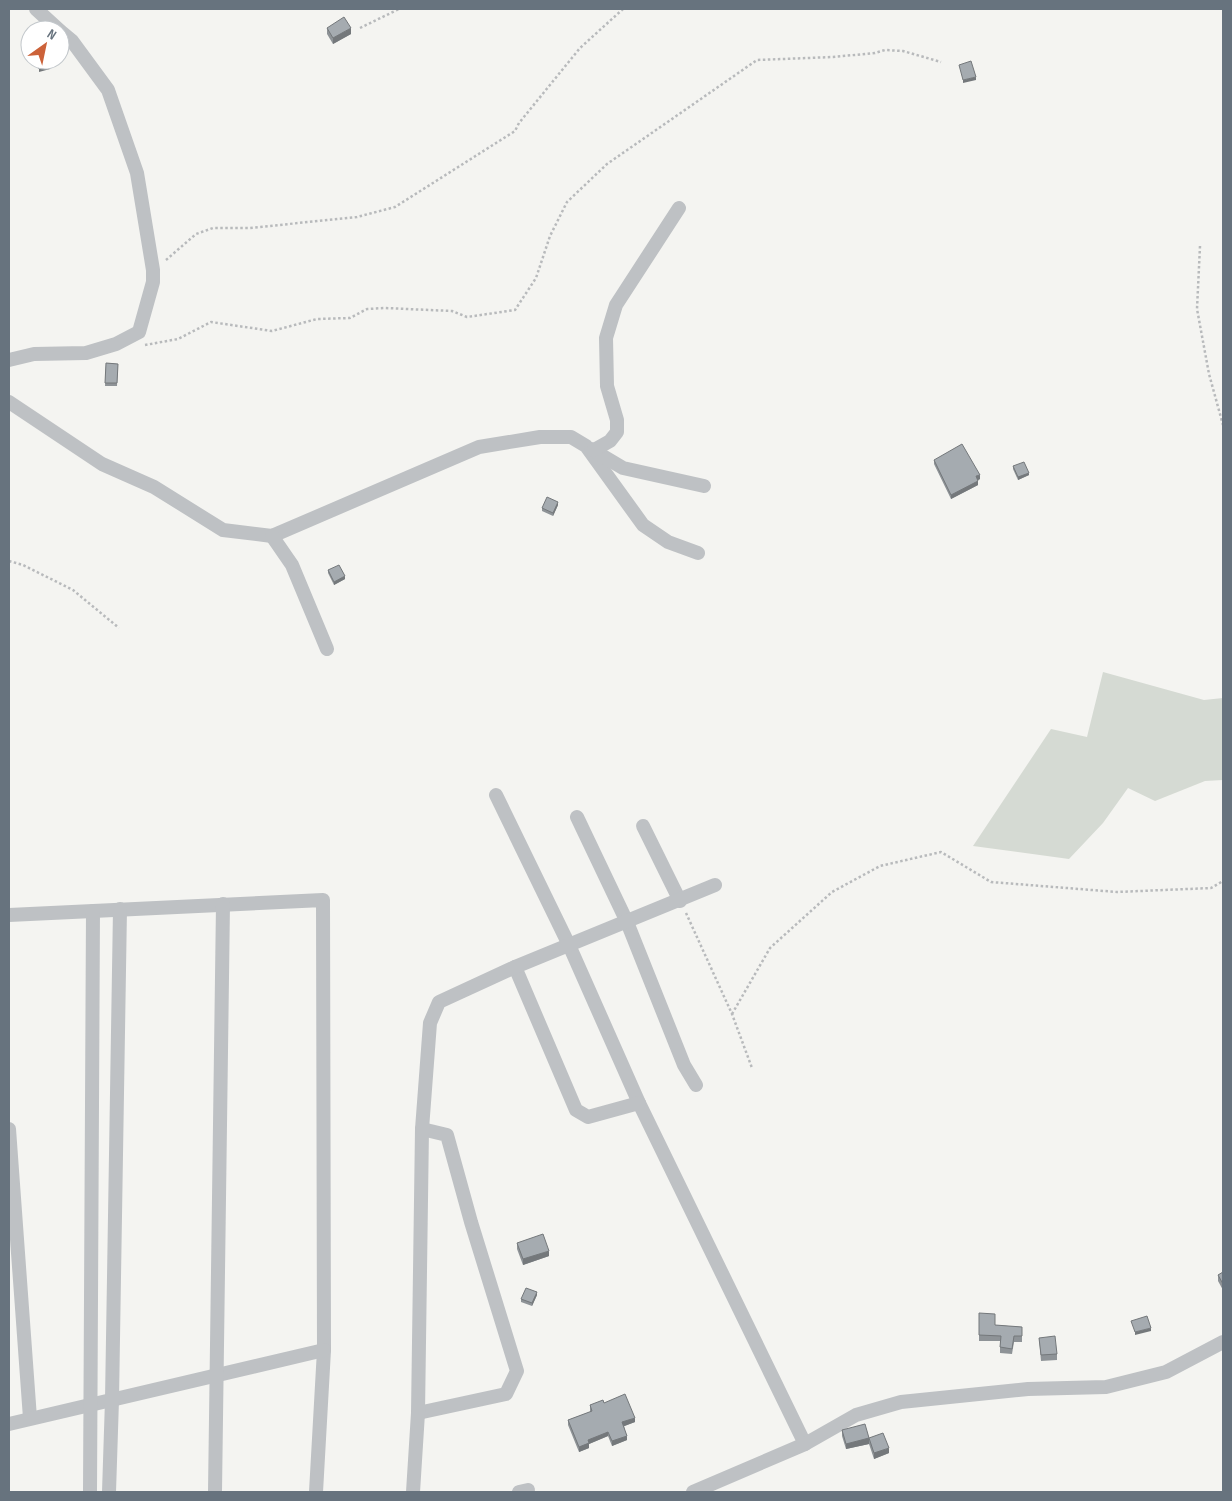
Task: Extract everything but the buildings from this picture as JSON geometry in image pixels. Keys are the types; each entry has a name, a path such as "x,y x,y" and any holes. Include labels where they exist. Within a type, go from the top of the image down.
{"street":[{"path":"36,9 49,20"},
{"path":"9,360 34,354 86,353 116,344 138,332 153,282 153,270 137,173 108,90 70,39"},
{"path":"590,448 610,441 617,432 616,420 607,386 606,338 616,305 679,208"},
{"path":"9,402 102,464 154,487 223,530 272,536 479,447 540,437 571,437 623,468 704,486"},
{"path":"590,448 643,526 668,542 698,552"},
{"path":"272,536 292,565 327,649"},
{"path":"496,795 569,945 639,1103 805,1444"},
{"path":"577,817 627,922 684,1065 696,1086"},
{"path":"643,826 680,901"},
{"path":"413,1492 418,1414 422,1129 430,1023 439,1002 515,967 680,901 715,885"},
{"path":"9,915 323,900 324,1350 316,1492"},
{"path":"215,1492 223,904"},
{"path":"109,1492 120,909"},
{"path":"90,1492 92,1405 92,911"},
{"path":"515,967 576,1110 588,1117 639,1103"},
{"path":"9,1129 30,1418"},
{"path":"418,1414 506,1394 517,1371 471,1222 447,1135 422,1129"},
{"path":"693,1492 805,1444 856,1415 901,1402 1028,1389 1106,1387 1166,1372 1223,1342"},
{"path":"9,1424 324,1350"}],"path":[{"path":"360,28 399,9"},
{"path":"153,270 196,234 213,228 250,228 357,217 395,207 515,131 518,123 580,48 622,9"},
{"path":"141,345 178,339 211,322 272,331 317,319 350,318 367,310 385,308 452,311 467,317 515,310 536,278 550,236 567,202 607,164 757,60 833,57 886,50 903,51 941,62"},
{"path":"1200,246 1197,309 1209,374 1223,425"},
{"path":"9,561 23,565 72,590 119,628"},
{"path":"732,1014 770,948 832,892 880,866 941,852 991,882 1118,892 1211,888 1223,881"},
{"path":"680,901 732,1014 752,1068"}],"shaded area":[{"path":"1103,672 1204,700 1223,698 1223,780 1205,781 1155,801 1128,788 1103,823 1069,859 973,846 1051,729 1087,737"}]}
